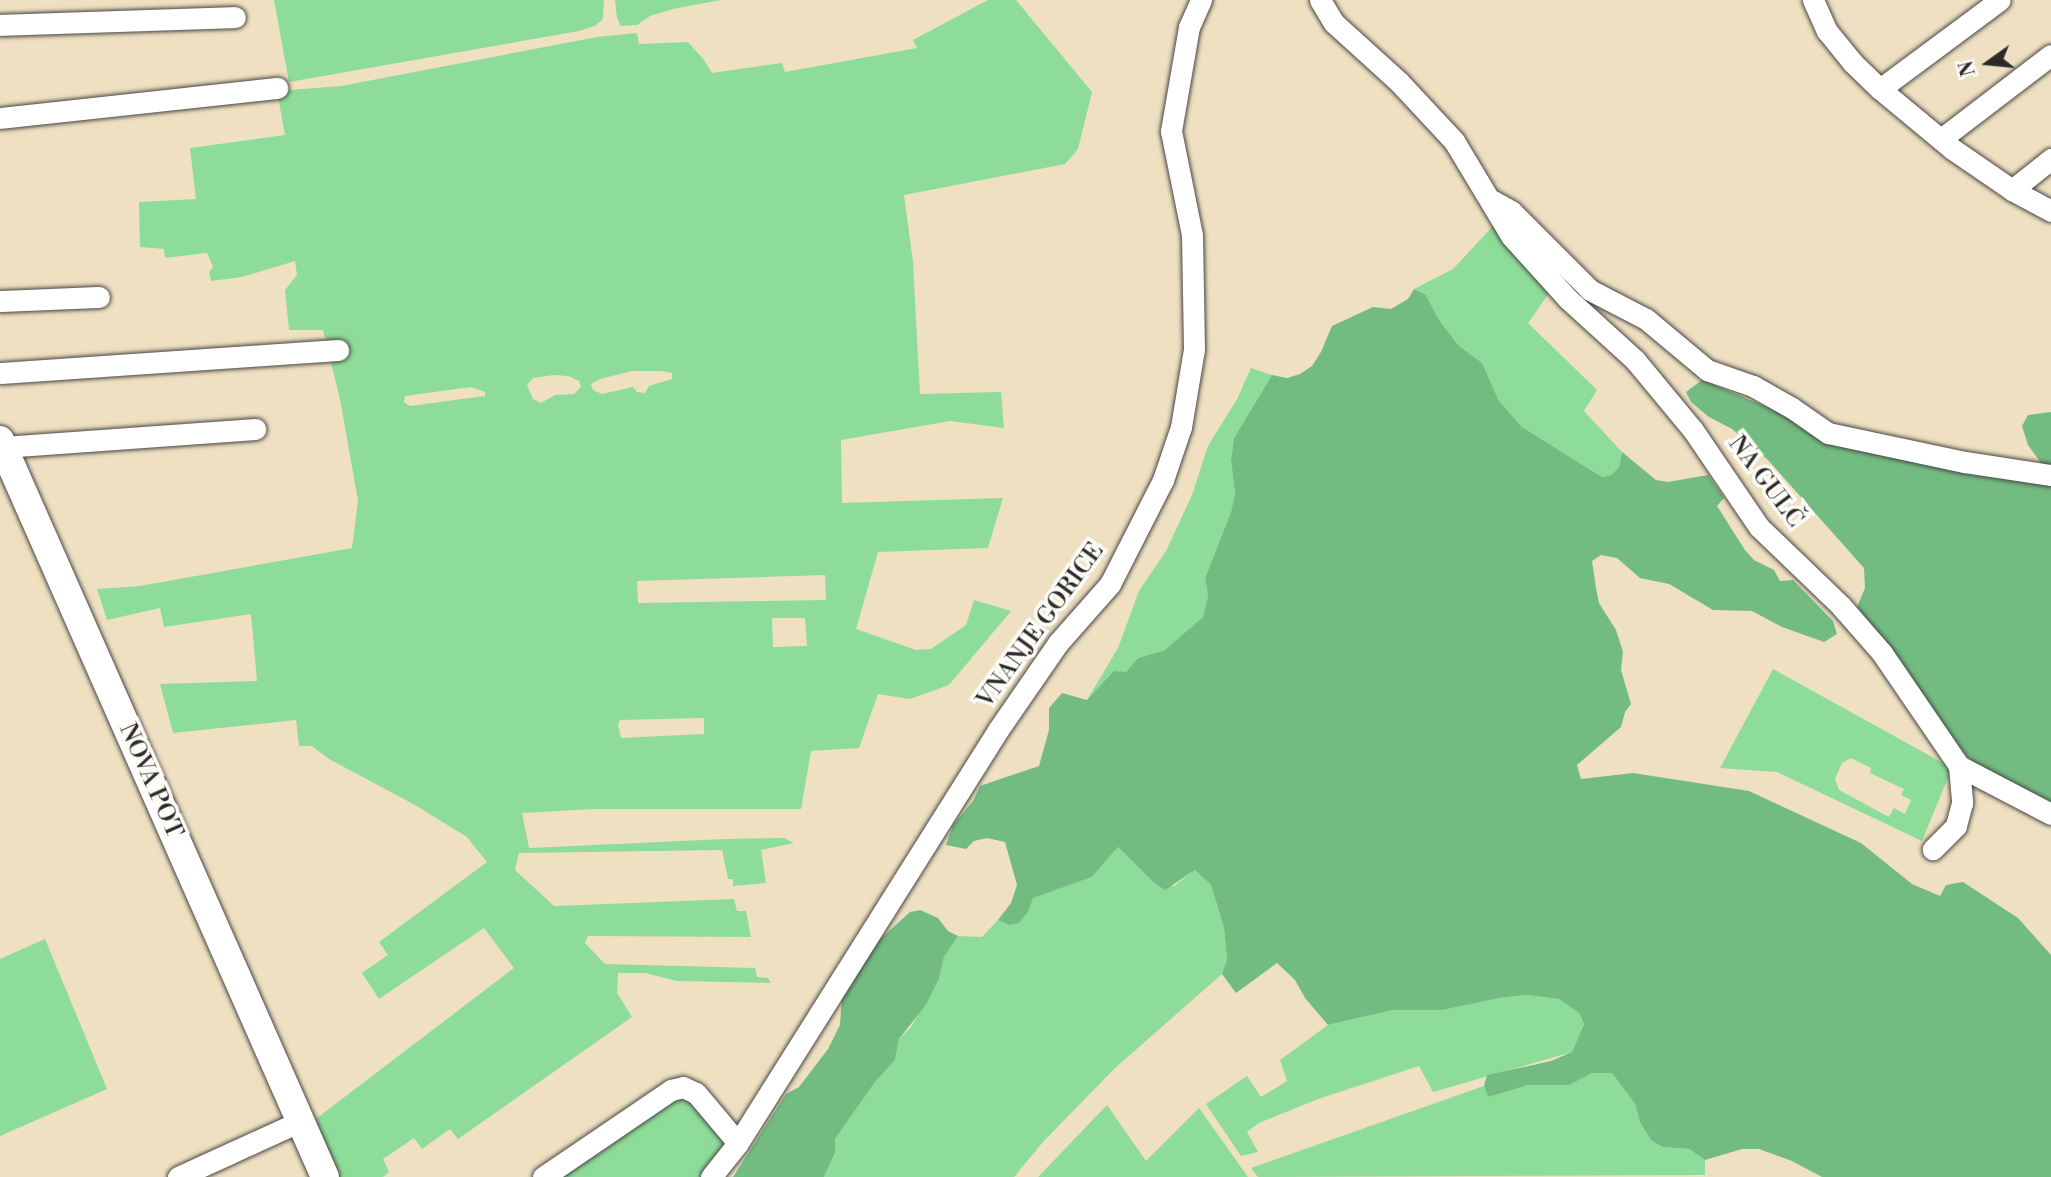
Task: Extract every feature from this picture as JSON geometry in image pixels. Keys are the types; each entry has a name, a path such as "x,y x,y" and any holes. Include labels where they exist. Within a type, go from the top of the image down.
{"street":[{"name":"VNANJE GORICE","path":"711,1177 738,1143 998,730 1058,643 1110,584 1163,480 1181,427 1194,349 1192,235 1171,131 1175,90 1189,27 1201,0"},
{"name":"NA GULČ","path":"1320,0 1334,23 1399,82 1454,141 1511,236 1568,299 1635,360 1693,429 1759,527 1841,606 1882,653 1959,766 1962,803 1956,825 1933,849"},
{"path":"1812,0 1827,31 1853,64 1880,89 1941,139 2012,190 2051,211"},
{"path":"1880,89 2000,0"},
{"path":"0,25 235,17"},
{"path":"1941,139 2051,55"},
{"path":"0,118 277,88"},
{"path":"2012,190 2051,159"},
{"name":"NA GULČ","path":"1488,198 1511,211 1590,290 1646,319 1707,370 1753,386 1828,433 1965,462 2051,475"},
{"path":"0,301 99,297"},
{"path":"0,373 338,349"},
{"path":"2,444 256,429"},
{"name":"NOVA POT","path":"2,444 325,1177"},
{"path":"1959,766 2051,814"},
{"path":"543,1177 671,1090 683,1087 696,1093 738,1143"},
{"path":"178,1177 301,1121"}],"green space":[{"path":"274,0 604,0 603,19 595,26 579,31 289,82"},
{"path":"615,0 721,0 673,9 650,16 637,25 621,26"},
{"path":"988,0 1016,0 1092,92 1078,149 1065,164 904,195 913,262 920,394 1001,392 1004,428 950,421 841,440 842,503 1003,498 988,548 878,552 856,629 916,650 931,649 966,625 974,600 1011,611 949,685 910,699 878,694 859,748 811,751 801,809 593,809 522,813 529,848 725,839 784,838 794,843 761,850 766,883 733,886 733,879 728,879 722,850 519,853 515,870 554,906 734,899 737,911 746,911 751,937 588,936 585,943 605,964 755,968 757,977 768,978 771,983 677,981 645,973 618,973 617,993 632,1017 458,1139 450,1129 422,1149 414,1138 383,1159 389,1172 383,1177 337,1177 313,1121 514,968 484,928 379,999 362,973 388,955 379,942 487,862 467,837 415,805 329,759 312,746 299,746 296,720 173,733 160,684 257,681 251,614 164,627 160,608 107,620 97,589 140,586 352,548 358,501 340,399 323,330 289,330 285,290 297,275 295,261 242,277 211,281 209,272 213,267 207,253 165,258 164,249 140,247 139,202 196,199 190,148 285,135 277,91 341,86 597,37 637,33 639,44 688,42 712,73 782,63 785,72 917,48 913,40","holes":["632,371 672,373 672,379 649,386 645,393 637,392 633,387 602,394 593,390 591,384","554,375 568,376 579,381 581,387 574,394 555,395 541,403 533,399 527,385 533,378","471,387 485,392 485,396 410,406 404,402 405,396","825,575 826,600 638,603 637,581","772,618 805,618 807,646 773,647","704,718 704,734 621,738 618,725 620,720"]},
{"path":"1494,225 1550,292 1528,323 1597,390 1584,411 1622,452 1619,467 1611,475 1602,477 1522,427 1499,401 1482,364 1459,346 1439,320 1426,295 1414,289 1453,269"},
{"path":"1414,289 1426,295 1439,320 1459,346 1482,363 1499,401 1522,427 1602,477 1611,475 1619,467 1622,452 1656,480 1668,482 1708,475 1724,498 1717,506 1745,550 1754,560 1774,570 1780,581 1793,580 1833,621 1837,634 1824,642 1782,627 1752,611 1713,610 1669,584 1640,578 1617,558 1601,555 1592,561 1599,603 1616,630 1623,652 1621,670 1631,704 1625,712 1621,727 1577,765 1581,779 1633,773 1749,791 1861,843 1912,884 1940,896 1946,885 1963,882 2018,918 2051,955 2051,1177 1822,1177 1792,1161 1759,1149 1742,1149 1705,1160 1689,1149 1663,1147 1651,1140 1640,1122 1635,1104 1612,1073 1592,1073 1569,1085 1529,1085 1488,1097 1484,1086 1487,1075 1551,1061 1572,1052 1584,1024 1579,1013 1559,999 1527,995 1443,1010 1393,1010 1328,1025 1305,998 1295,980 1277,963 1236,993 1222,974 1227,959 1224,928 1211,885 1195,870 1165,890 1153,882 1118,847 1092,877 1033,898 1028,912 1019,923 1009,925 998,920 1011,903 1017,885 1005,842 987,838 974,841 966,849 946,845 953,825 973,801 980,786 1039,766 1049,730 1049,708 1062,693 1087,700 1114,671 1126,672 1138,658 1165,650 1203,617 1208,596 1205,578 1231,512 1235,493 1231,460 1234,438 1272,375 1287,378 1300,374 1312,366 1332,326 1373,307 1391,309 1408,299"},
{"path":"1251,368 1272,375 1234,438 1231,460 1235,493 1231,512 1205,578 1208,596 1203,617 1175,644 1138,658 1126,672 1087,700 1118,648 1139,591 1166,551 1192,495 1208,446 1237,399"},
{"path":"1702,380 1786,415 1805,430 1836,445 1879,449 2051,480 2051,802 1973,762 1961,751 1899,659 1857,607 1865,588 1864,568 1767,459 1732,429 1709,417 1691,402 1686,392"},
{"path":"2051,412 2051,467 2044,467 2028,445 2022,426 2028,415"},
{"path":"1773,669 1952,768 1922,841 1777,772 1720,768","holes":["1851,758 1871,768 1870,773 1904,789 1901,795 1911,800 1905,814 1894,808 1889,817 1839,790 1835,779 1842,763"]},
{"path":"1118,847 1153,882 1174,886 1195,870 1211,885 1224,928 1227,959 1222,974 1114,1069 1043,1142 1014,1177 824,1177 835,1153 835,1139 875,1082 895,1060 899,1039 911,1027 939,979 944,957 958,936 982,937 998,920 1009,925 1028,912 1032,898 1092,877"},
{"path":"920,910 938,918 948,931 958,936 944,957 939,979 925,1006 899,1039 895,1060 875,1082 835,1139 835,1153 824,1177 733,1177 786,1094 799,1087 828,1049 840,1025 842,996 878,941 910,912"},
{"path":"45,939 107,1089 0,1136 0,959"},
{"path":"1527,995 1560,999 1579,1013 1584,1024 1572,1052 1433,1092 1419,1066 1318,1099 1259,1123 1247,1132 1258,1152 1241,1156 1206,1104 1247,1076 1261,1097 1287,1081 1280,1060 1328,1025 1393,1010 1443,1010"},
{"path":"1592,1073 1612,1073 1635,1104 1640,1122 1663,1147 1689,1149 1705,1160 1705,1175 1258,1177 1251,1168 1484,1086 1488,1097 1529,1085 1568,1085"},
{"path":"684,1095 727,1145 705,1177 558,1177 675,1098"},
{"path":"1107,1105 1146,1161 1199,1108 1248,1177 1038,1177"}]}
